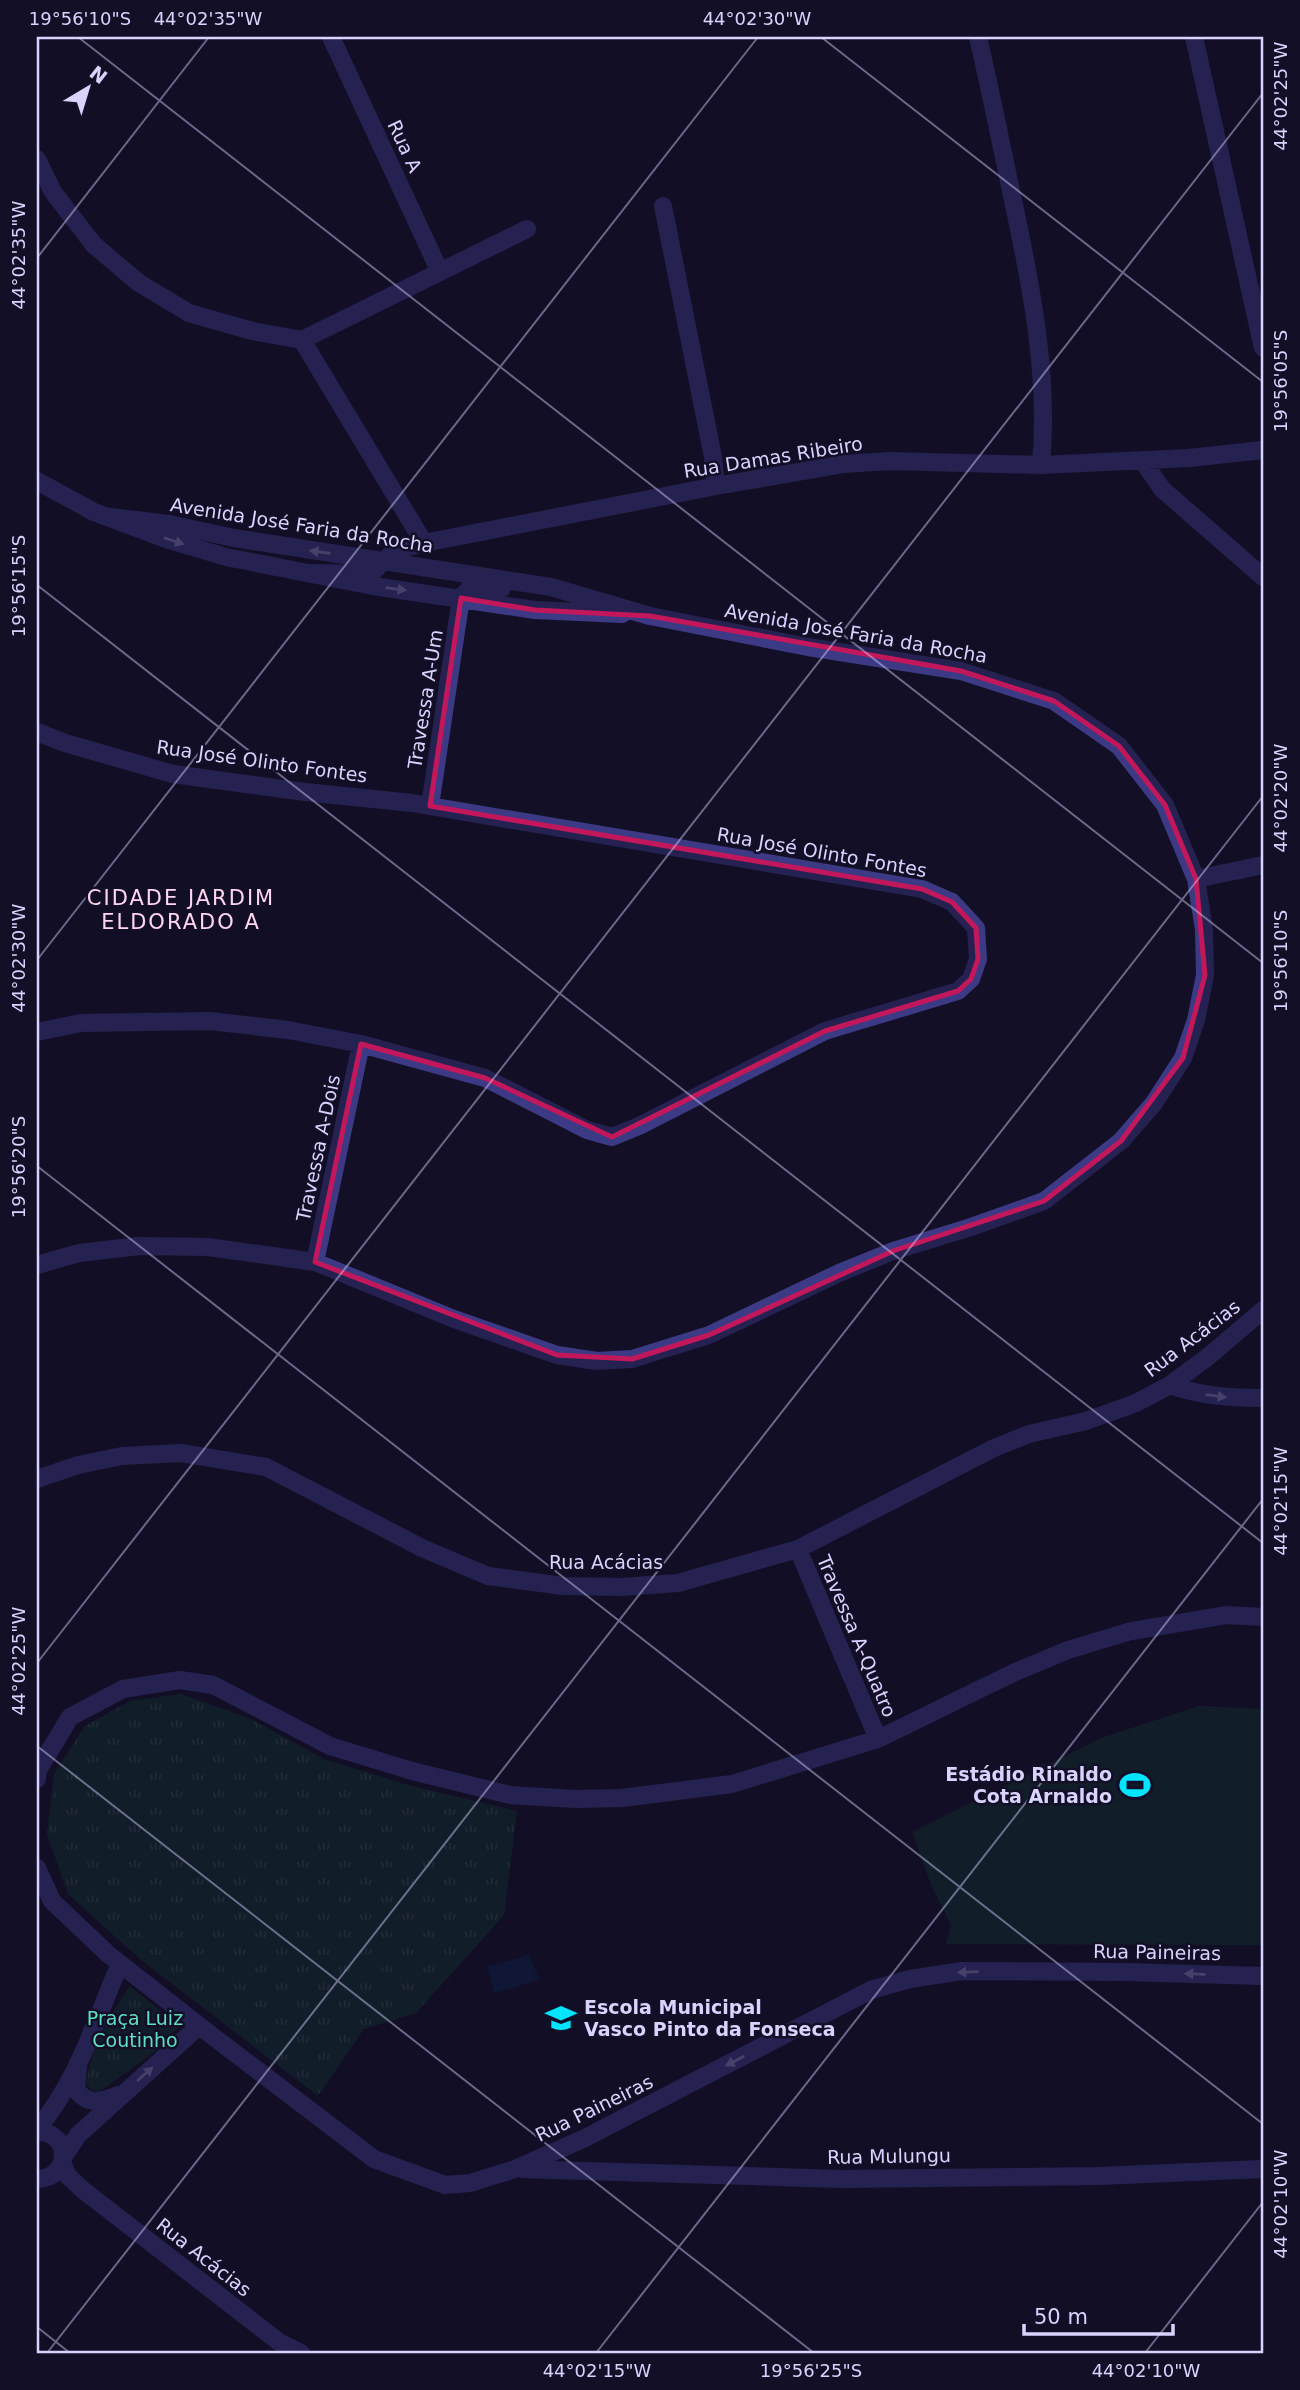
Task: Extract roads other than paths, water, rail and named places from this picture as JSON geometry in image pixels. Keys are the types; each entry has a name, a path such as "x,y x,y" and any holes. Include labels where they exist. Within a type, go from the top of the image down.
{"street":[{"name":"Rua A","path":"331,37 440,272"},
{"path":"978,37 1020,228 1038,329 1044,437 1041,465"},
{"path":"1194,37 1263,348"},
{"path":"37,159 53,192 94,245 139,283 189,313 252,331 302,340 527,229"},
{"path":"663,206 713,457 716,486"},
{"path":"302,340 424,543"},
{"name":"Rua Damas Ribeiro","path":"309,573 365,573 375,570 395,550 424,543 844,464 890,461 1041,465 1263,450"},
{"path":"1142,460 1162,489 1263,577"},
{"name":"Avenida José Faria da Rocha","path":"37,481 94,512 169,540 226,557 373,586 535,610 650,616"},
{"name":"Avenida José Faria da Rocha","path":"37,1265 79,1253 139,1246 208,1247 315,1262 454,1319 557,1355 597,1361 632,1359 709,1335 839,1273 893,1251 971,1227 1044,1200 1121,1141 1154,1103 1183,1058 1196,1020 1205,975 1204,930 1196,879 1165,805 1119,746 1054,701 961,671 808,647 650,616 551,587 234,538 169,524 110,517"},
{"path":"461,598 469,589 551,587"},
{"name":"Travessa A-Um","path":"430,806 461,598"},
{"name":"Rua José Olinto Fontes","path":"37,732 65,743 173,774 430,806 922,889 952,902 976,928 978,959 971,979 958,991 825,1031 639,1126 612,1137 587,1130 485,1078 361,1044 288,1030 210,1021 80,1023 37,1032"},
{"path":"1196,879 1263,865"},
{"name":"Travessa A-Dois","path":"315,1262 361,1044"},
{"name":"Rua Acácias","path":"37,1479 78,1465 122,1456 181,1453 265,1467 422,1548 488,1576 563,1586 621,1587 678,1583 798,1549 994,1448 1029,1434 1086,1421 1136,1403 1170,1385 1263,1310"},
{"path":"1170,1385 1216,1397 1263,1398"},
{"name":"Travessa A-Quatro","path":"798,1549 878,1739"},
{"path":"37,1779 38,1770 70,1717 123,1689 180,1680 213,1685 330,1745 412,1771 510,1795 575,1799 622,1798 732,1784 878,1739 1013,1673 1068,1650 1131,1631 1226,1615 1263,1617"},
{"name":"Rua Paineiras","path":"37,1868 52,1901 120,1964 199,2026 374,2159 445,2185 470,2183 515,2169 583,2139 871,1990 910,1979 962,1971 1263,1976"},
{"path":"37,2130 50,2113 79,2061 120,1964"},
{"path":"40,2180 55,2173 78,2135 199,2026"},
{"path":"79,2061 76,2090 88,2100 102,2101 125,2092"},
{"name":"Rua Acácias","path":"37,2130 54,2136 62,2147 68,2176 83,2190 279,2342 301,2353"},
{"name":"Rua Mulungu","path":"515,2169 841,2179 1098,2176 1263,2169"},
{"name":"Rua Acácias","path":"40,2180 65,2181 83,2190"}],"water":[{"path":"529,1955 540,1980 494,1993 487,1967"}],"place":[{"name":"Estádio Rinaldo Cota Arnaldo","path":"1135,1785"},
{"name":"Escola Municipal Vasco Pinto da Fonseca","path":"561,2018"}],"district":[{"name":"CIDADE JARDIM ELDORADO A","path":"181,910"}],"park label":[{"name":"Praça Luiz Coutinho","path":"135,2029"}]}
